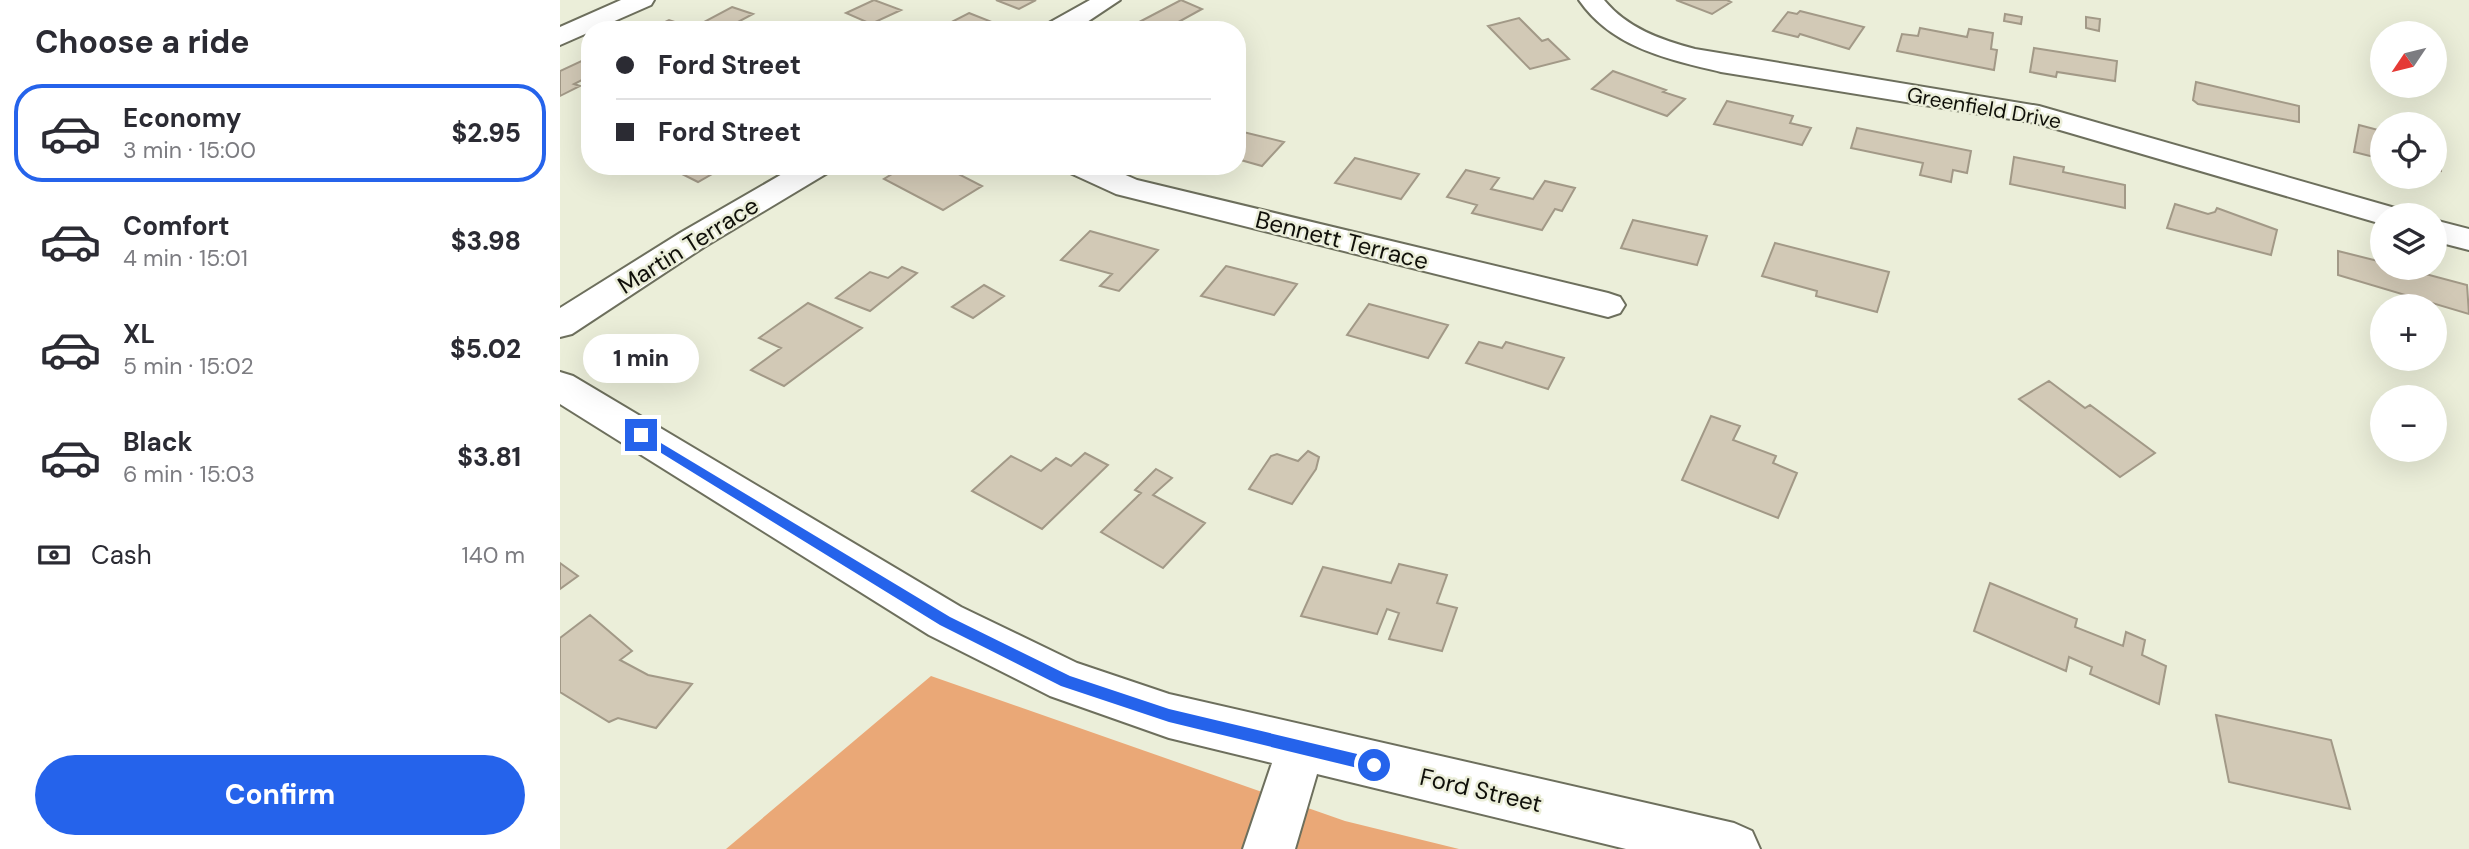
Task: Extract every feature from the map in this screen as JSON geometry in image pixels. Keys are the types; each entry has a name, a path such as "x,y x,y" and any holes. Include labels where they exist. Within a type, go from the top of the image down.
{"street":[{"path":"595,21 642,0"},
{"path":"1072,21 1108,0"},
{"name":"Greenfield Drive","path":"1591,0 1598,11 1637,38 1686,55 1721,64 2039,115 2370,211"},
{"path":"560,37 581,28"},
{"name":"Martin Terrace","path":"560,325 692,240 803,175"},
{"name":"Bennett Terrace","path":"1100,175 1127,187 1608,305"},
{"path":"2447,234 2469,240"},
{"name":"Ford Street","path":"560,386 945,621 1066,681 1169,716 1301,748 1619,836 1734,849"},
{"path":"1269,849 1301,748"}],"shaded area":[{"path":"931,676 1345,821 1459,849 726,849"}],"building":[{"path":"874,0 901,10 877,21 864,21 846,13"},
{"path":"996,0 1036,0 1019,9"},
{"path":"1181,0 1202,9 1180,21 1141,21"},
{"path":"1676,0 1727,0 1731,2 1712,14"},
{"path":"732,7 753,14 740,21 706,21"},
{"path":"1800,11 1864,27 1849,49 1800,34 1798,37 1773,31 1788,12 1797,14"},
{"path":"969,13 989,21 953,21"},
{"path":"2005,14 2022,17 2021,24 2004,21"},
{"path":"2086,17 2100,19 2099,31 2086,28"},
{"path":"1519,18 1542,41 1548,39 1569,59 1530,69 1488,26"},
{"path":"1920,28 1967,37 1969,29 1993,33 1991,49 1997,50 1994,70 1897,51 1902,34 1918,36"},
{"path":"2034,48 2117,61 2115,81 2057,72 2056,77 2030,72"},
{"path":"581,61 581,80 574,84 580,86 560,96 560,71"},
{"path":"1613,71 1685,99 1667,116 1592,89"},
{"path":"2196,82 2299,106 2299,122 2198,104 2193,100"},
{"path":"1727,101 1793,116 1790,123 1811,128 1802,145 1714,124"},
{"path":"2359,125 2370,128 2370,156 2354,152"},
{"path":"1857,128 1971,151 1967,173 1953,170 1951,182 1920,175 1923,163 1851,148"},
{"path":"1246,133 1284,142 1262,166 1246,162"},
{"path":"2014,157 2064,167 2063,172 2125,185 2125,208 2010,184"},
{"path":"1355,158 1419,174 1401,199 1335,183"},
{"path":"1466,170 1499,178 1491,189 1533,199 1545,181 1575,188 1562,211 1555,209 1542,230 1472,213 1477,205 1447,197"},
{"path":"684,175 710,175 698,182"},
{"path":"890,175 961,175 982,186 943,210 884,179"},
{"path":"2175,204 2208,214 2215,212 2217,208 2277,230 2271,255 2167,228"},
{"path":"1633,220 1707,236 1697,265 1621,248"},
{"path":"1090,231 1158,250 1119,291 1100,286 1112,274 1061,260"},
{"path":"1775,243 1889,272 1877,312 1816,296 1817,291 1762,276"},
{"path":"2338,251 2370,259 2370,280 2447,280 2467,285 2469,314 2447,307 2447,294 2402,294 2338,275"},
{"path":"1226,266 1297,284 1274,315 1201,296"},
{"path":"902,267 917,273 870,311 836,298 870,272 888,278"},
{"path":"984,285 1004,296 973,318 952,307"},
{"path":"808,303 862,328 784,386 751,370 781,348 759,338"},
{"path":"1369,304 1448,325 1428,358 1347,335"},
{"path":"1479,342 1502,348 1506,342 1564,358 1548,389 1466,363"},
{"path":"2049,381 2085,408 2090,405 2155,453 2120,477 2019,399"},
{"path":"1711,416 1740,426 1733,440 1776,456 1773,463 1797,473 1778,518 1682,480"},
{"path":"1308,451 1319,457 1316,469 1292,504 1249,489 1271,456 1277,454 1298,461"},
{"path":"1085,453 1108,465 1042,529 972,491 1011,456 1041,471 1056,458 1071,466"},
{"path":"1156,469 1172,478 1153,495 1205,523 1163,568 1101,532 1141,493 1135,490"},
{"path":"560,563 578,576 560,589"},
{"path":"1399,564 1447,575 1437,603 1457,608 1442,651 1389,639 1399,613 1387,609 1377,634 1301,616 1323,567 1391,583"},
{"path":"1990,583 2077,619 2075,627 2123,646 2126,632 2145,640 2142,655 2166,666 2159,704 2090,674 2092,667 2069,657 2066,671 1974,631"},
{"path":"590,615 632,651 620,660 648,675 692,684 656,728 618,718 609,722 560,692 560,638"},
{"path":"2216,715 2331,740 2350,809 2229,782"}],"route":[{"path":"641,435 945,621 1066,681 1169,716 1374,765"}]}
